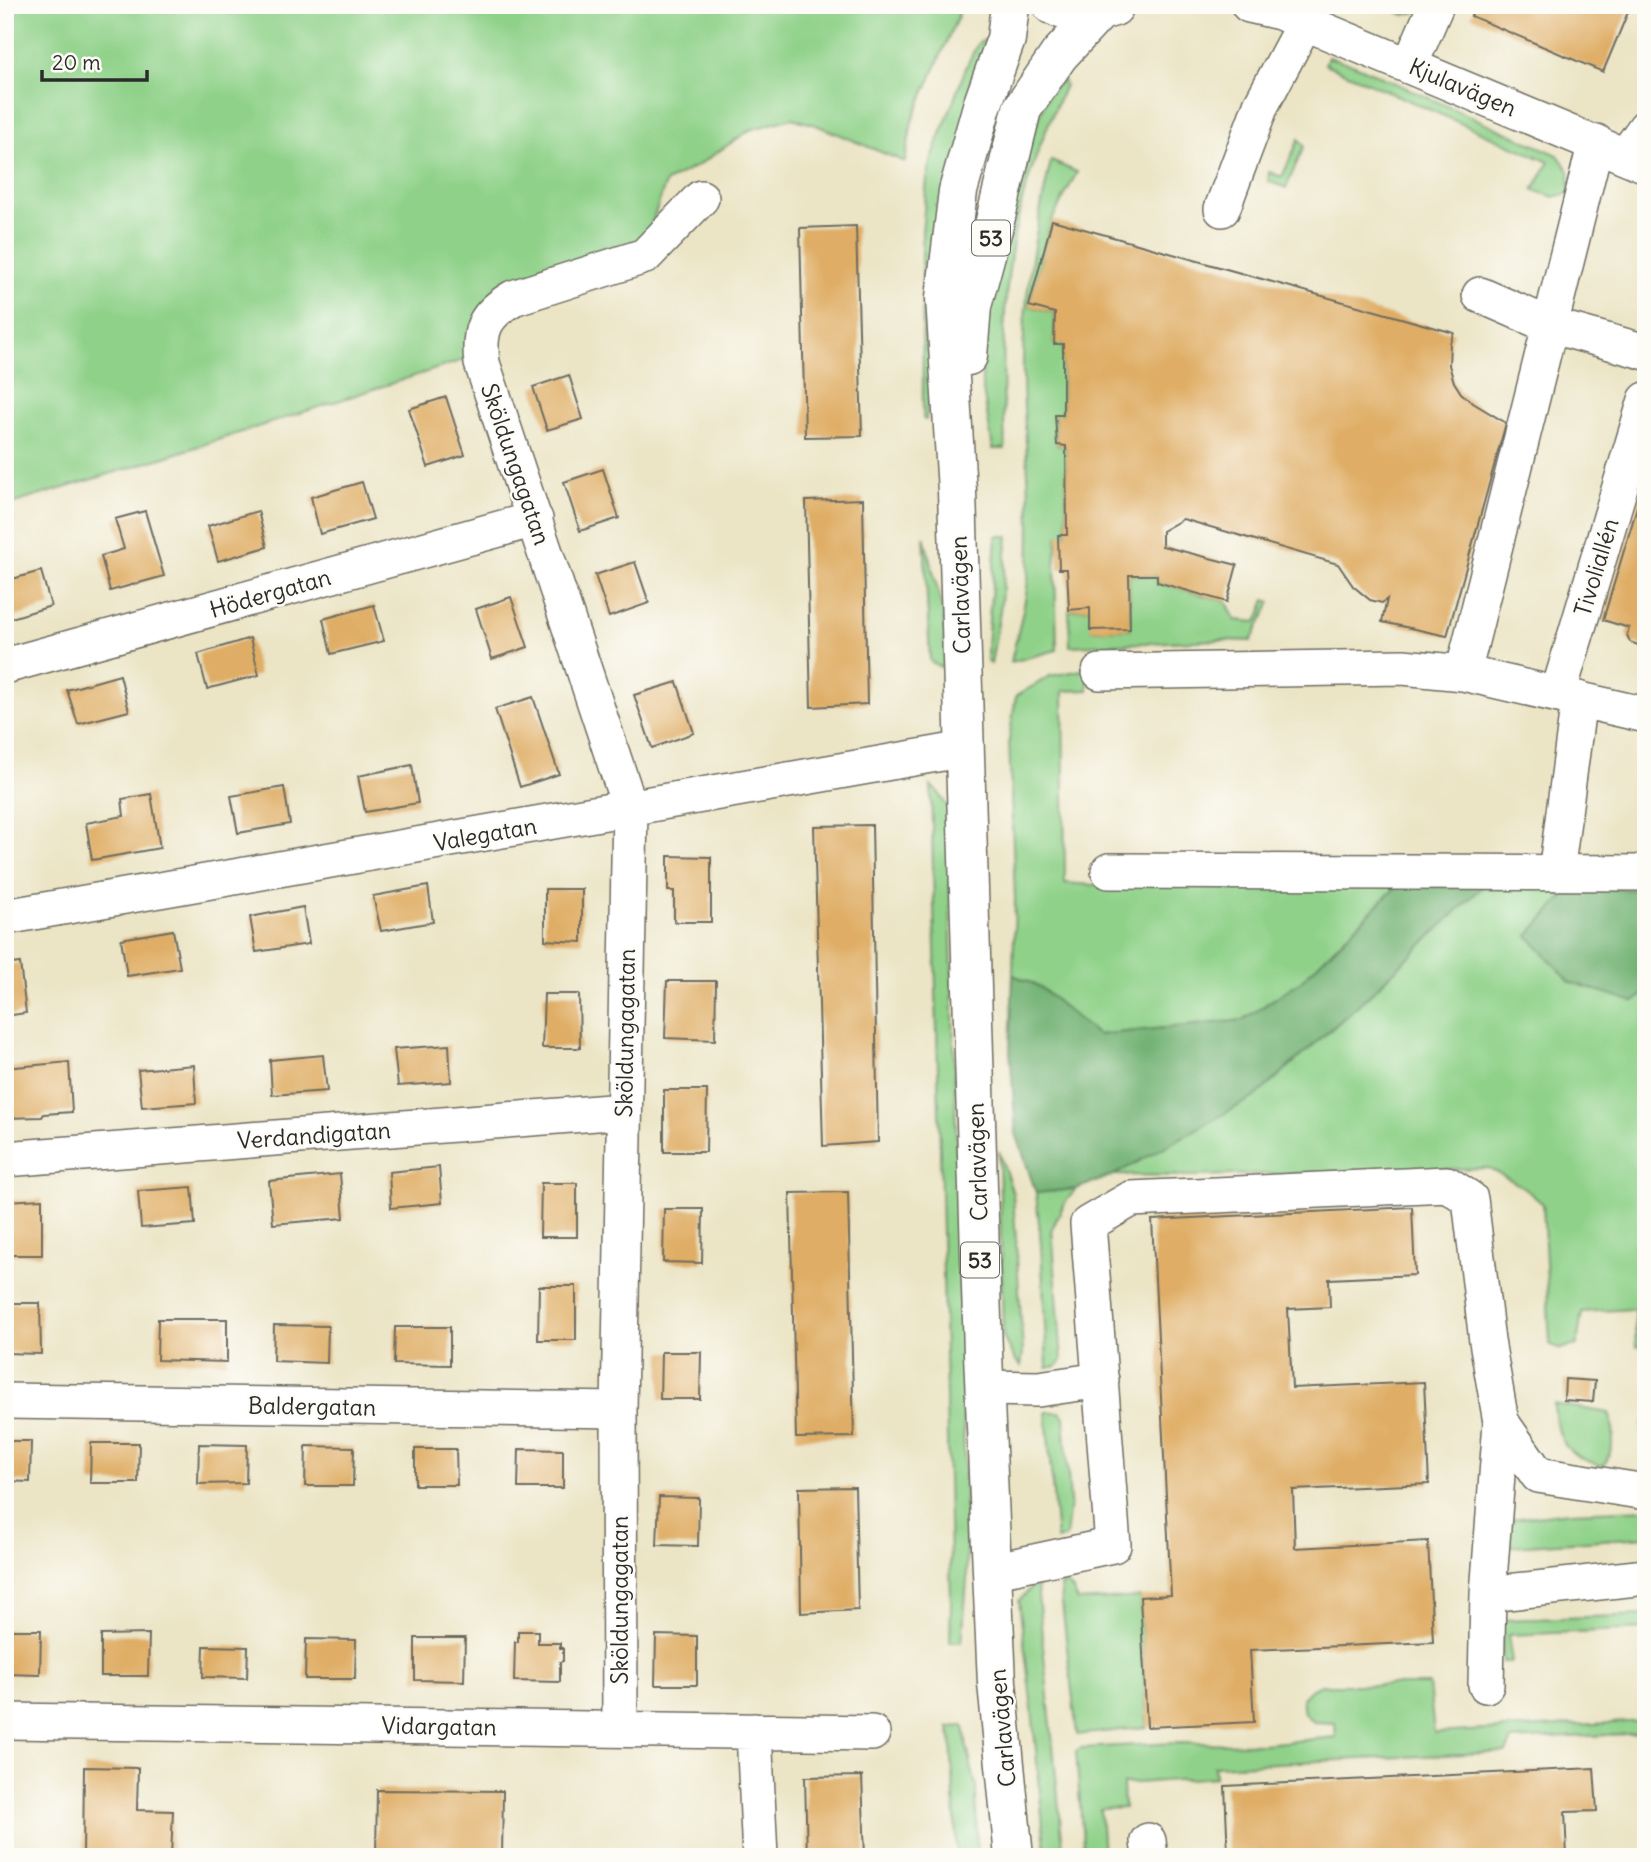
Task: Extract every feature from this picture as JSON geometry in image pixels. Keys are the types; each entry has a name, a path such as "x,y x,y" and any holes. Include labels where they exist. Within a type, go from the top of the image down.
{"main road":[{"name":"Carlavägen","path":"1010,5 1006,39 982,106 958,191 945,298 957,491 984,1388 997,1683 1012,1849"},
{"name":"53","path":"1052,5 1077,13 1109,9"},
{"name":"Carlavägen","path":"957,491 972,306 1022,109 1059,55 1109,9"}],"street":[{"path":"1410,65 1436,5"},
{"path":"1222,209 1261,105 1276,11"},
{"name":"Kjulavägen","path":"1276,11 1628,147"},
{"path":"1463,673 1549,324 1628,147"},
{"name":"Sköldungagatan","path":"620,1728 618,1410 630,808 482,363 481,338 484,327 498,307 513,298 645,256 701,198"},
{"path":"1480,295 1549,324 1646,352"},
{"name":"Tivoliallén","path":"1556,873 1568,696 1646,400"},
{"name":"Hödergatan","path":"5,666 535,519"},
{"path":"1100,671 1403,667 1463,673 1646,715"},
{"name":"Valegatan","path":"5,917 965,749"},
{"path":"1109,871 1645,873 1646,870"},
{"name":"Verdandigatan","path":"5,1159 623,1111"},
{"path":"992,1571 1113,1545 1088,1224 1131,1199 1447,1184 1470,1199 1487,1341 1502,1422 1488,1594 1486,1685"},
{"path":"984,1388 1038,1389 1101,1380"},
{"name":"Baldergatan","path":"5,1401 618,1410"},
{"path":"1502,1422 1538,1475 1646,1492"},
{"path":"1488,1594 1646,1577"},
{"name":"Vidargatan","path":"5,1721 872,1733"},
{"path":"754,1731 760,1857"}],"green space":[{"path":"5,5 960,5 958,16 912,121 905,162 816,125 792,118 750,130 697,166 666,182 643,249 545,278 470,358 5,506"},
{"path":"1382,5 1420,5 1416,12 1404,15"},
{"path":"985,40 995,42 937,341 926,420 923,419 922,233 927,179 932,158 967,65 978,43"},
{"path":"1328,57 1355,65 1558,155 1569,171 1570,193 1554,197 1533,190 1549,162 1325,64"},
{"path":"1063,80 1065,85 1026,186 1017,221 1005,306 1005,449 993,449 982,384 982,355 991,299 1032,136 1049,93"},
{"path":"1299,139 1304,146 1286,188 1268,181 1269,172 1282,177"},
{"path":"1051,161 1077,172 1052,220 1029,306 1055,313 1054,343 1063,344 1063,415 1055,416 1057,445 1066,446 1067,535 1058,536 1055,566 1057,650 1011,662 1025,599 1030,553 1023,377 1027,295"},
{"path":"924,536 943,611 946,663 940,667 930,661"},
{"path":"996,536 1008,536 991,664 987,661 987,645"},
{"path":"1129,575 1157,575 1157,582 1227,602 1235,620 1257,622 1266,600 1271,602 1251,641 1070,646 1069,610 1090,608 1091,630 1130,629"},
{"path":"1088,669 1088,690 1063,691 1065,883 1092,885 1135,878 1399,884 1302,980 1243,1020 1097,1035 1039,986 1013,975 1015,899 1009,740 1016,696 1050,676"},
{"path":"931,786 948,808 967,1580 962,1642 950,1642"},
{"path":"1399,884 1483,886 1366,998 1256,1096 1114,1175 1076,1189 1036,1193 1016,1133 1010,1050 1013,975 1039,986 1097,1035 1243,1020 1302,980"},
{"path":"1483,886 1573,886 1528,936 1634,1002 1646,992 1646,1346 1636,1347 1634,1309 1582,1312 1577,1345 1560,1349 1550,1344 1543,1204 1523,1187 1489,1168 1194,1176 1114,1175 1256,1096 1366,998"},
{"path":"1573,886 1646,890 1646,992 1634,1002 1570,982 1528,936"},
{"path":"999,1151 1013,1194 1023,1352 1021,1366 1003,1337"},
{"path":"1076,1189 1064,1204 1052,1229 1062,1361 1057,1366 1047,1368 1036,1193"},
{"path":"1554,1404 1609,1413 1613,1440 1604,1466 1581,1458 1566,1446 1558,1428"},
{"path":"1046,1412 1060,1412 1064,1417 1070,1502 1066,1537 1057,1540"},
{"path":"1646,1509 1646,1537 1499,1547 1502,1531 1512,1519 1569,1512"},
{"path":"1066,1584 1073,1590 1078,1601 1140,1597 1147,1727 1077,1735 1060,1585"},
{"path":"1037,1585 1064,1857 1046,1857 1019,1601"},
{"path":"1646,1615 1646,1629 1508,1635 1512,1662 1503,1662 1502,1620"},
{"path":"1320,1685 1429,1685 1434,1733 1646,1721 1646,1733 1512,1740 1506,1752 1214,1766 1215,1777 1123,1784 1124,1808 1100,1809 1103,1857 1084,1857 1076,1751 1081,1748 1175,1743 1264,1744 1336,1737 1335,1723 1313,1722 1304,1713 1302,1698"},
{"path":"964,1726 976,1786 977,1857 957,1857 949,1727"}],"building":[{"path":"1476,5 1631,5 1603,72 1471,16"},
{"path":"1052,220 1454,333 1450,343 1449,365 1454,382 1461,393 1473,403 1506,423 1447,636 1382,622 1387,599 1382,603 1370,600 1353,586 1338,564 1183,519 1162,531 1162,546 1237,565 1227,602 1157,582 1157,575 1129,575 1130,629 1090,630 1090,608 1069,610 1067,569 1059,569 1058,535 1067,535 1066,446 1057,445 1055,415 1063,415 1063,344 1054,344 1055,313 1029,306"},
{"path":"856,226 862,436 805,437 800,228"},
{"path":"569,375 583,419 547,430 533,387"},
{"path":"446,397 465,455 428,467 409,409"},
{"path":"603,469 619,518 580,531 564,482"},
{"path":"1645,481 1646,648 1630,642 1627,635 1629,628 1603,620"},
{"path":"362,482 373,519 320,534 311,497"},
{"path":"863,499 867,704 811,707 806,501"},
{"path":"145,511 164,576 110,591 101,556 124,549 115,519"},
{"path":"258,511 267,547 218,561 208,526"},
{"path":"635,562 649,603 609,617 595,575"},
{"path":"41,571 51,606 5,620 5,581"},
{"path":"511,597 528,647 492,659 476,609"},
{"path":"374,605 384,641 331,654 323,619"},
{"path":"250,638 259,675 207,689 198,654"},
{"path":"120,675 129,711 78,724 67,690"},
{"path":"677,682 694,733 652,748 634,695"},
{"path":"533,697 559,774 520,787 495,709"},
{"path":"412,765 418,803 365,812 358,776"},
{"path":"284,787 290,824 238,833 231,796"},
{"path":"151,794 160,848 92,860 86,823 124,816 122,799"},
{"path":"872,825 878,1142 823,1146 814,826"},
{"path":"668,856 711,857 711,922 674,922 674,891 668,891"},
{"path":"428,886 433,922 381,931 373,896"},
{"path":"545,889 582,889 582,942 545,940"},
{"path":"303,907 309,944 256,952 250,917"},
{"path":"173,930 180,968 127,976 121,939"},
{"path":"20,963 26,1013 5,1016 5,965"},
{"path":"667,981 716,981 715,1040 665,1038"},
{"path":"544,994 579,994 580,1048 542,1048"},
{"path":"449,1045 451,1082 398,1086 394,1049"},
{"path":"323,1055 327,1091 272,1095 270,1060"},
{"path":"69,1062 72,1112 44,1114 42,1117 5,1118 5,1068"},
{"path":"194,1065 196,1103 142,1107 138,1070"},
{"path":"664,1090 707,1090 706,1152 664,1152"},
{"path":"439,1167 442,1203 391,1208 389,1172"},
{"path":"340,1174 344,1218 273,1224 269,1181"},
{"path":"541,1183 577,1183 577,1237 540,1237"},
{"path":"192,1187 195,1224 141,1228 138,1191"},
{"path":"848,1192 854,1437 796,1438 790,1193"},
{"path":"42,1199 42,1255 6,1255 6,1201"},
{"path":"1412,1207 1415,1275 1329,1279 1330,1307 1288,1309 1292,1388 1424,1382 1429,1484 1293,1490 1295,1548 1428,1541 1433,1642 1250,1650 1254,1722 1147,1727 1140,1597 1171,1595 1152,1220"},
{"path":"664,1209 703,1209 702,1263 663,1262"},
{"path":"539,1286 576,1286 576,1340 538,1340"},
{"path":"5,1303 40,1303 41,1354 5,1353"},
{"path":"158,1319 227,1319 227,1362 157,1360"},
{"path":"274,1325 328,1326 327,1363 273,1361"},
{"path":"395,1327 450,1327 450,1365 394,1364"},
{"path":"661,1352 701,1352 700,1399 660,1399"},
{"path":"1565,1379 1595,1381 1593,1402 1564,1400"},
{"path":"1641,1422 1646,1422 1646,1439 1641,1439"},
{"path":"5,1441 31,1441 30,1482 5,1481"},
{"path":"91,1443 139,1443 138,1483 90,1483"},
{"path":"199,1444 247,1445 246,1483 198,1484"},
{"path":"306,1446 354,1447 353,1486 305,1486"},
{"path":"415,1449 456,1449 457,1485 415,1485"},
{"path":"519,1449 563,1450 563,1488 518,1488"},
{"path":"855,1487 858,1610 801,1613 799,1488"},
{"path":"659,1497 699,1498 698,1546 657,1545"},
{"path":"5,1630 41,1630 40,1675 5,1674"},
{"path":"518,1631 538,1631 538,1643 560,1643 560,1648 563,1648 563,1661 560,1662 560,1682 514,1681 515,1642 518,1642"},
{"path":"149,1634 148,1676 101,1676 101,1635"},
{"path":"656,1635 697,1636 697,1685 655,1685"},
{"path":"415,1638 465,1638 464,1681 415,1680"},
{"path":"306,1639 356,1640 355,1679 305,1679"},
{"path":"204,1646 248,1647 247,1678 203,1677"},
{"path":"84,1767 138,1768 137,1810 173,1811 171,1857 83,1857"},
{"path":"1594,1768 1597,1811 1565,1812 1567,1857 1228,1857 1225,1786"},
{"path":"862,1776 865,1857 807,1857 805,1777"},
{"path":"377,1790 503,1791 502,1857 376,1857"}]}
